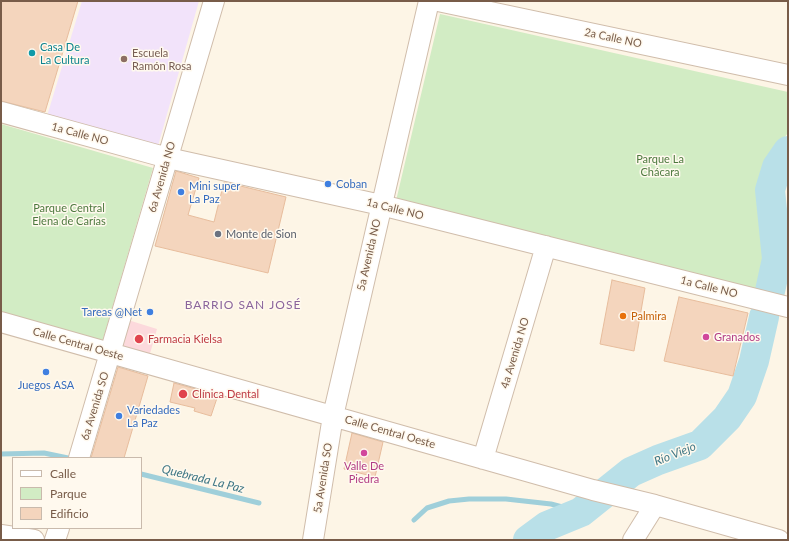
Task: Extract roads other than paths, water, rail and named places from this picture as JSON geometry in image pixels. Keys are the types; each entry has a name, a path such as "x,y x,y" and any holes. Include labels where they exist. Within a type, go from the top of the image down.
{"street":[{"name":"6a Avenida NO","path":"110,353 214,1"},
{"name":"5a Avenida NO","path":"333,416 429,1"},
{"name":"2a Calle NO","path":"438,1 788,75"},
{"name":"1a Calle NO","path":"1,112 168,158 381,205 788,307"},
{"name":"4a Avenida NO","path":"483,459 546,246"},
{"name":"Calle Central Oeste","path":"1,322 593,490 655,505 779,540"},
{"name":"6a Avenida SO","path":"81,452 110,353"},
{"name":"5a Avenida SO","path":"313,540 333,416"},
{"path":"633,540 655,505"},
{"path":"55,540 59,529"},
{"path":"1,535 34,540"}],"waterway":[{"name":"Río Viejo","path":"770,291 777,259 770,190 777,167 788,151"},
{"name":"Río Viejo","path":"528,540 547,526 581,512 631,472 658,460 700,445 727,418 742,396 754,361 764,317"},
{"name":"Quebrada La Paz","path":"1,454 44,453 63,457"},
{"name":"Quebrada La Paz","path":"142,474 259,503"},
{"name":"Quebrada La Paz","path":"414,520 427,508 449,501 469,499 506,499 551,504 581,512"}],"place":[{"name":"Casa De La Cultura","path":"32,53"},
{"name":"Escuela Ramón Rosa","path":"124,59"},
{"name":"Coban","path":"328,184"},
{"name":"Mini super La Paz","path":"181,192"},
{"name":"Monte de Sion","path":"218,234"},
{"name":"Tareas @Net","path":"150,312"},
{"name":"Palmira","path":"623,316"},
{"name":"Granados","path":"706,337"},
{"name":"Farmacia Kielsa","path":"139,339"},
{"name":"Juegos ASA","path":"46,372"},
{"name":"Clínica Dental","path":"183,394"},
{"name":"Variedades La Paz","path":"119,416"},
{"name":"Valle De Piedra","path":"364,453"}],"district":[{"name":"BARRIO SAN JOSÉ","path":"243,305"}],"park label":[{"name":"Parque La Chácara","path":"660,165"},
{"name":"Parque Central Elena de Carías","path":"69,214"}]}
